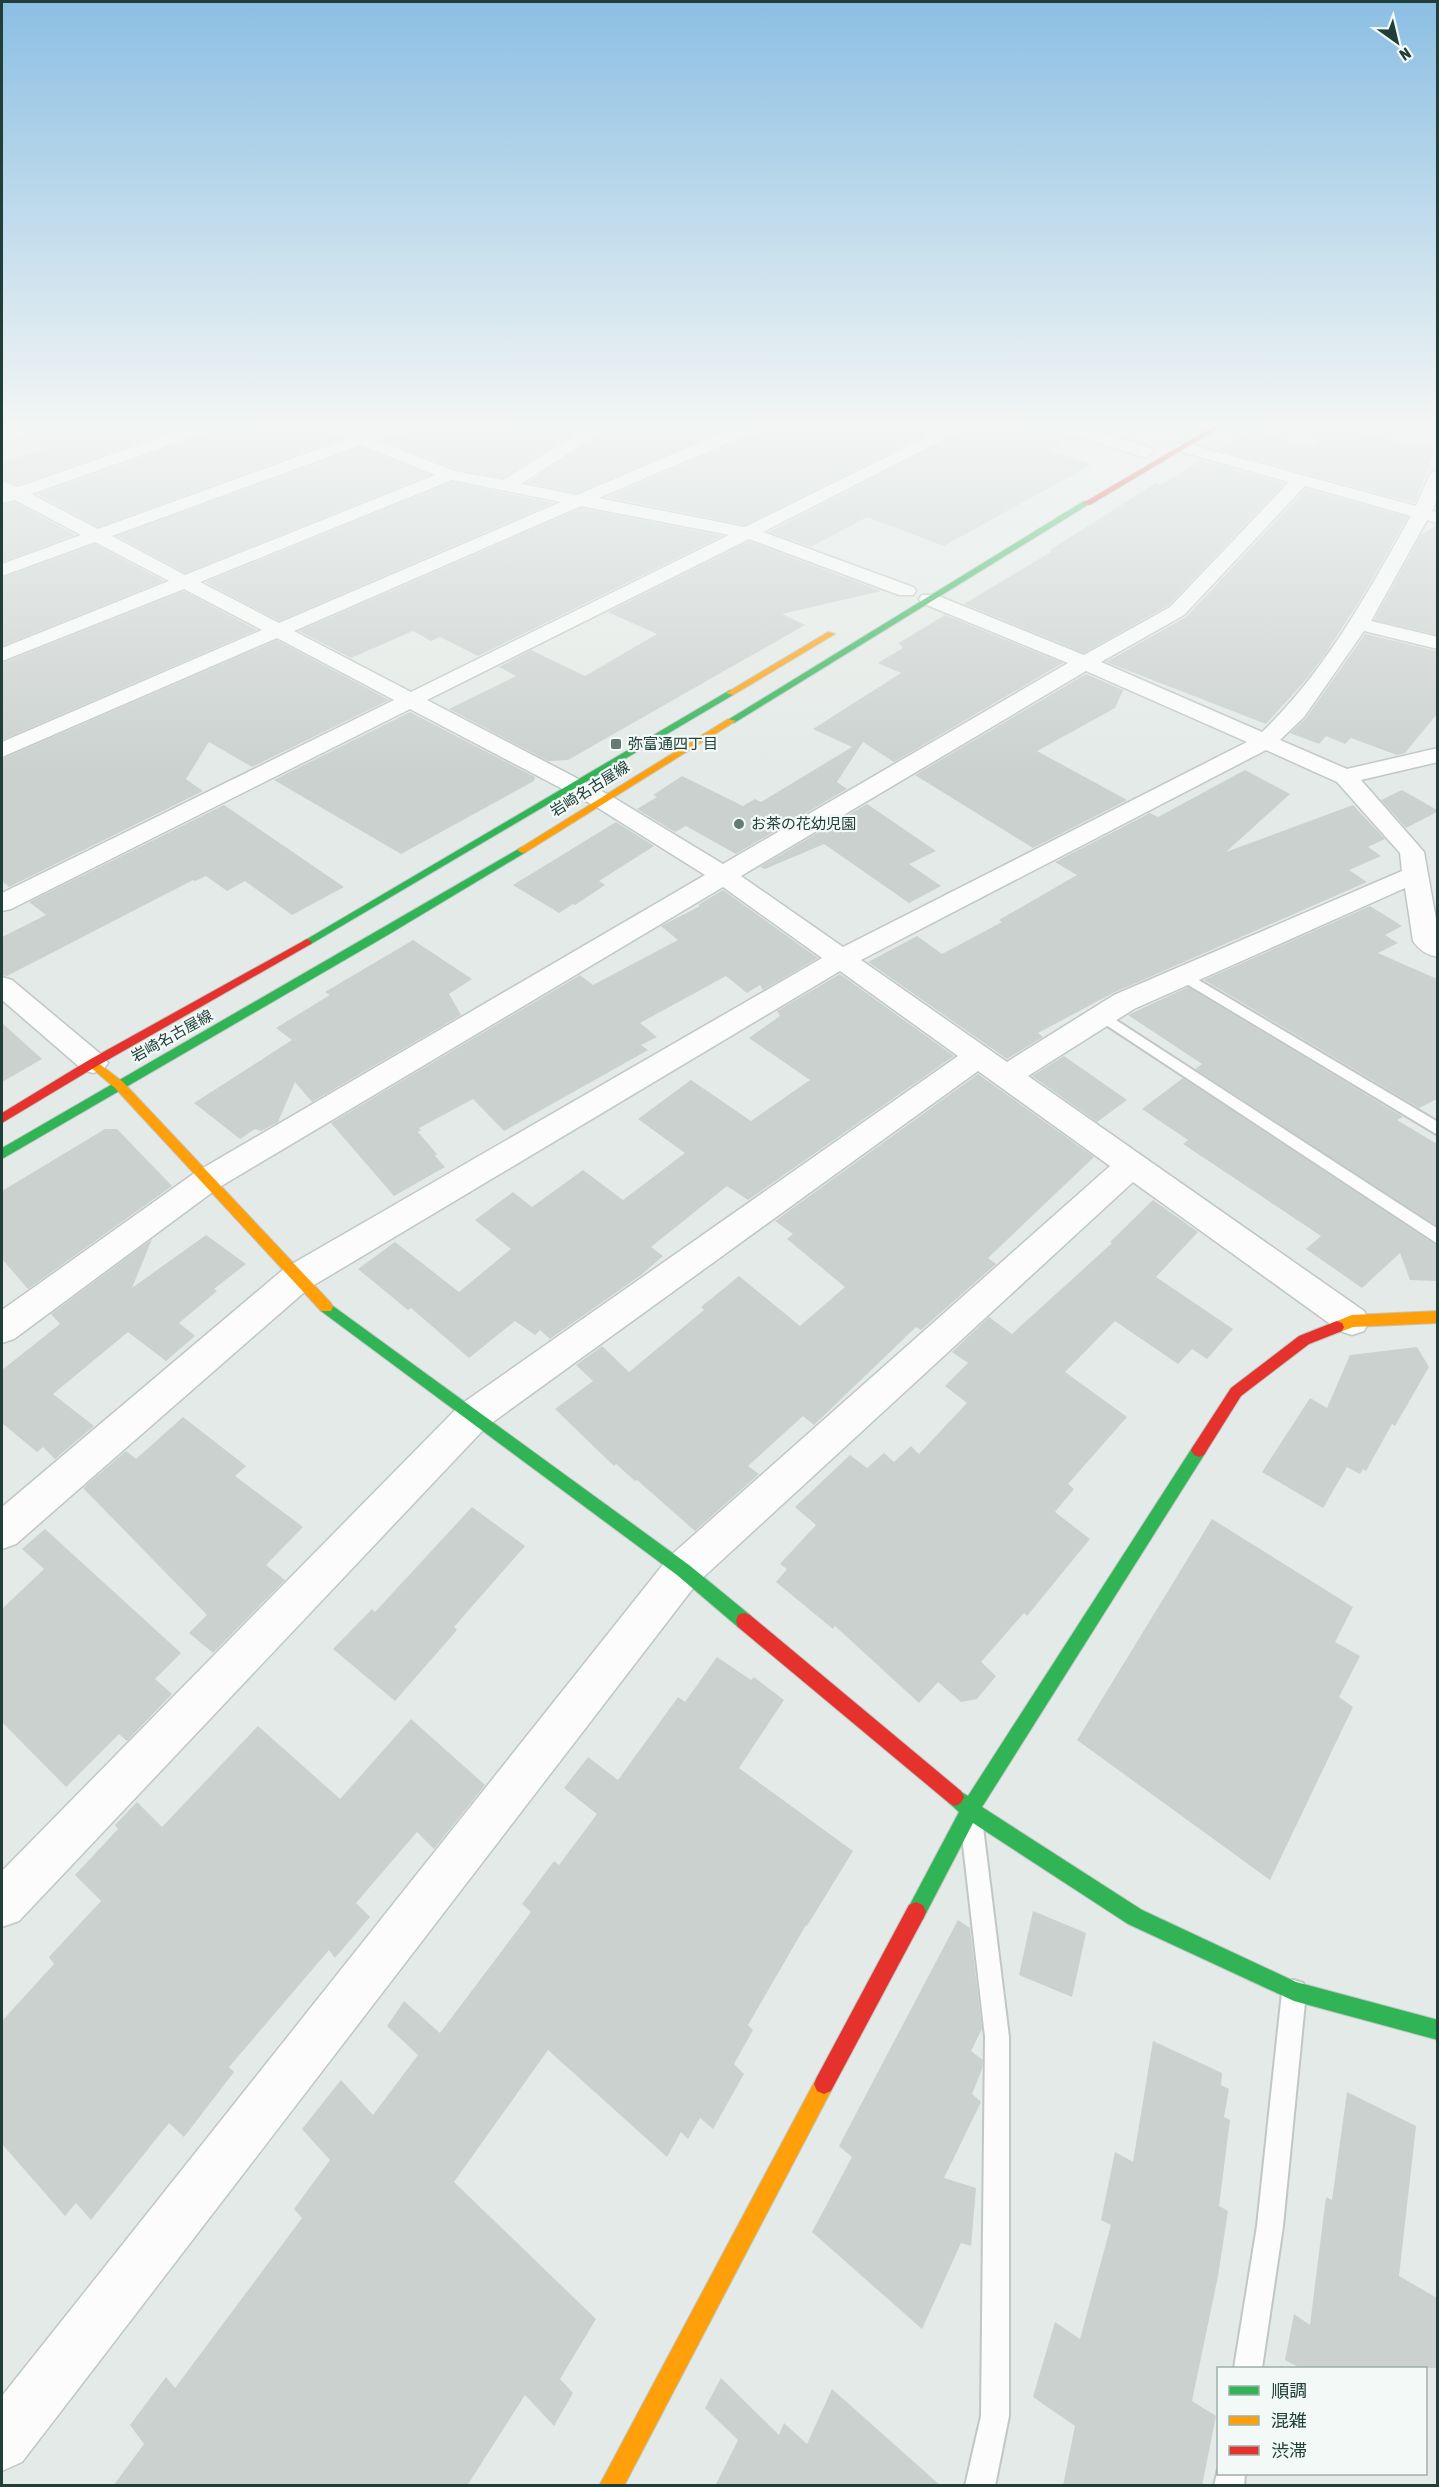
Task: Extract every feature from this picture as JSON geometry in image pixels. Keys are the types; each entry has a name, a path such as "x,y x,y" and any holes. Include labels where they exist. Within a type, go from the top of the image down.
{"main road":[{"name":"岩崎名古屋線","path":"2,1154 118,1085 315,975 603,801 917,592 1010,541"},
{"name":"岩崎名古屋線","path":"885,603 917,592"},
{"name":"岩崎名古屋線","path":"2,1119 93,1063 295,949 573,783 845,626"},
{"path":"93,1063 118,1085 324,1306 683,1570 970,1810 1135,1917 1294,1991 1437,2030"},
{"path":"621,2481 970,1810 1236,1392 1304,1340 1352,1321 1437,1317"}],"street":[{"path":"2,570 84,541"},
{"path":"108,541 573,783 723,875 1352,1321"},
{"path":"2,655 288,541"},
{"path":"2,750 484,541"},
{"path":"2,903 731,541"},
{"path":"772,541 917,592 1345,777 1412,852 1426,941 1437,949"},
{"path":"2,1329 207,1180 1084,663 1177,611 1243,541"},
{"path":"2,1531 297,1278 841,959 1265,742 1296,712 1359,624 1413,541"},
{"path":"1359,624 1437,643"},
{"path":"1345,777 1437,755"},
{"path":"1006,1076 1124,1002 1416,874"},
{"path":"2,986 93,1063"},
{"path":"2,1904 474,1416 978,1056"},
{"path":"2,2442 683,1570 1132,1165"}],"lane":[{"path":"1185,977 1437,1130"},
{"path":"1102,1016 1437,1238"},
{"path":"970,1810 997,2037 995,2416 980,2486"},
{"path":"1248,2367 1270,2226 1294,1991"}],"building":[{"path":"2,541 59,541 2,562"},
{"path":"126,541 265,541 185,573"},
{"path":"306,541 465,541 279,621 205,582"},
{"path":"505,541 712,541 478,656 440,637 431,641 413,631 351,658 299,631"},
{"path":"749,541 881,591 782,614 805,625 568,760 548,761 449,709 516,676 499,667 531,650 585,676 657,634 608,612"},
{"path":"794,541 822,541 811,547"},
{"path":"931,541 953,541 944,546"},
{"path":"1064,541 1230,541 1169,605 1084,653 964,604 1051,552 1050,550"},
{"path":"1257,541 1394,541 1324,656 1266,724 1106,662 1186,617"},
{"path":"1418,541 1437,541 1437,635 1374,620"},
{"path":"95,544 164,581 2,646 2,578"},
{"path":"184,591 257,630 2,740 2,663"},
{"path":"945,615 1063,663 894,762 863,742 837,782 847,789 736,854 686,826 675,832 637,809 657,797 653,795 682,776 743,806 755,799 761,802 852,747 813,729 901,673 878,663 903,648 899,643"},
{"path":"1365,634 1437,651 1437,714 1405,753 1397,755 1351,738 1345,744 1326,736 1319,744 1290,733 1306,718"},
{"path":"277,640 389,700 252,767 209,742 186,779 203,791 9,887 2,881 2,759"},
{"path":"1086,674 1123,690 1115,708 1037,751 1127,800 1033,848 915,775"},
{"path":"410,712 535,777 534,781 401,854 274,780"},
{"path":"1245,770 1290,794 1226,852 1353,805 1385,839 1368,847 1381,856 1349,870 1367,882 1113,993 1038,1033 1043,1037 1007,1059 868,962 917,936 942,954 1002,922 999,920 1077,875 1055,862 1150,813 1158,817"},
{"path":"1402,790 1437,812 1406,828 1381,800"},
{"path":"867,804 936,851 909,864 941,886 909,903 824,844 765,869 760,867"},
{"path":"224,805 344,887 292,915 245,881 227,891 206,876 193,880 7,976 2,975 2,937 46,915 29,902"},
{"path":"616,822 654,846 599,881 605,885 575,905 559,913 513,885"},
{"path":"723,890 818,958 763,990 760,985 747,993 726,976 640,1023 657,1037 641,1045 648,1050 504,1131 473,1099 419,1128 421,1130 418,1132 445,1167 394,1196 331,1123 580,975 593,985 678,940 661,926 700,906 698,905"},
{"path":"1370,906 1402,926 1385,935 1398,943 1378,953 1437,979 1437,1099 1419,1108 1204,980"},
{"path":"413,940 472,979 449,994 461,1015 312,1102 295,1082 278,1122 261,1131 255,1129 240,1139 194,1103 292,1040 276,1028 330,995 325,992"},
{"path":"840,974 954,1056 748,1200 727,1186 651,1247 663,1256 641,1275 550,1339 540,1330 535,1335 515,1321 469,1358 411,1308 408,1310 358,1269 395,1242 459,1292 511,1249 475,1220 513,1192 532,1207 583,1170 623,1200 685,1153 638,1119 691,1080 751,1121 810,1080 749,1038 780,1016 777,1011"},
{"path":"1188,987 1403,1117 1397,1120 1437,1144 1437,1226 1195,1069 1202,1064 1128,1015"},
{"path":"2,1023 42,1059 2,1082"},
{"path":"1064,1056 1127,1100 1097,1122 1032,1076"},
{"path":"978,1074 1094,1157 988,1258 996,1264 921,1330 916,1327 814,1425 803,1416 748,1466 759,1474 695,1531 637,1480 635,1481 616,1464 614,1466 555,1409 593,1381 576,1365 602,1346 629,1372 704,1310 701,1307 739,1276 800,1326 845,1287 787,1239 793,1234 775,1221"},
{"path":"1183,1078 1437,1246 1437,1281 1410,1280 1400,1253 1362,1288 1306,1249 1321,1236 1183,1144 1188,1140 1142,1109"},
{"path":"105,1129 117,1129 172,1186 28,1289 2,1259 2,1191"},
{"path":"1153,1200 1198,1232 1156,1277 1233,1329 1207,1359 1192,1349 1178,1364 1115,1321 1065,1372 1127,1417 1068,1484 1074,1489 1055,1512 1090,1539 1027,1616 1024,1613 981,1662 996,1676 977,1699 961,1702 938,1682 919,1703 835,1626 833,1629 776,1582 787,1569 780,1564 816,1525 795,1507 850,1455 867,1468 884,1453 894,1462 911,1446 919,1454 967,1403 945,1386 968,1363 952,1352 989,1317 1012,1334 1112,1243 1110,1242"},
{"path":"206,1235 246,1264 214,1289 217,1291 179,1323 195,1336 166,1361 128,1332 53,1394 94,1426 55,1459 43,1447 37,1452 2,1423 2,1370 60,1324 51,1314 152,1239 132,1288"},
{"path":"1417,1347 1429,1367 1395,1426 1392,1424 1366,1471 1363,1469 1360,1474 1347,1467 1323,1508 1262,1472 1310,1398 1327,1408 1350,1355"},
{"path":"183,1417 246,1466 235,1476 303,1527 266,1565 285,1580 213,1653 189,1633 207,1615 83,1488 126,1451 136,1459"},
{"path":"472,1507 525,1546 454,1627 457,1630 395,1701 333,1649 372,1609 375,1612"},
{"path":"1212,1519 1353,1607 1335,1642 1360,1656 1339,1697 1353,1707 1270,1880 1077,1740"},
{"path":"45,1529 181,1653 155,1679 172,1694 127,1741 119,1734 66,1787 2,1722 2,1609 44,1569 22,1549"},
{"path":"717,1657 751,1680 754,1677 784,1700 739,1768 853,1851 806,1925 748,2025 753,2030 734,2064 744,2074 713,2129 700,2118 688,2139 681,2132 667,2157 548,2050 454,2182 596,2319 560,2379 573,2393 554,2426 525,2395 467,2486 113,2486 144,2444 130,2425 166,2377 175,2388 302,2218 294,2209 330,2160 302,2129 341,2080 373,2115 418,2055 387,2026 404,2001 440,2033 531,1912 522,1904 554,1861 559,1865 597,1814 564,1788 588,1757 618,1780 678,1697 685,1702"},
{"path":"411,1719 485,1785 434,1849 417,1832 356,1903 370,1917 335,1958 329,1950 229,2067 234,2072 184,2137 169,2123 91,2220 76,2203 65,2216 2,2144 2,2021 54,1964 49,1957 101,1901 75,1875 118,1829 115,1825 137,1802 162,1827 258,1726 340,1799"},
{"path":"1033,1911 1086,1933 1072,1997 1019,1975"},
{"path":"958,1920 970,1928 982,2029 971,2051 983,2060 982,2069 972,2094 981,2102 944,2178 976,2188 971,2246 961,2243 922,2329 812,2232 852,2157 839,2146"},
{"path":"1153,2041 1222,2073 1221,2085 1229,2089 1224,2117 1230,2120 1219,2206 1228,2211 1218,2276 1192,2401 1216,2416 1202,2486 1063,2486 1075,2426 1033,2397 1055,2322 1080,2339 1111,2225 1101,2220 1115,2152 1133,2162"},
{"path":"1347,2092 1416,2126 1399,2276 1437,2298 1437,2368 1298,2367 1285,2360 1294,2314 1310,2325 1326,2197 1332,2200"},
{"path":"721,2378 779,2435 784,2423 807,2444 832,2389 941,2486 715,2486 738,2440 705,2408"}],"traffic: fast":[{"path":"731,721 1025,541"},
{"path":"307,942 730,693"},
{"path":"2,1154 382,934 522,850"},
{"path":"326,1307 683,1570 744,1621"},
{"path":"916,1912 970,1810 1199,1450"},
{"path":"955,1797 970,1810 1135,1917 1294,1991 1438,2030"}],"traffic: slow":[{"path":"730,693 831,634"},
{"path":"522,850 731,721"},
{"path":"93,1063 119,1085 326,1307"},
{"path":"1337,1327 1352,1321 1438,1317"},
{"path":"611,2486 824,2084"}],"traffic: jam":[{"path":"2,1119 93,1063 307,942"},
{"path":"1199,1450 1236,1392 1304,1340 1337,1327"},
{"path":"744,1621 955,1797"},
{"path":"824,2084 916,1912"}],"place":[{"name":"弥富通四丁目","path":"616,744"},
{"name":"お茶の花幼児園","path":"739,824"}]}
